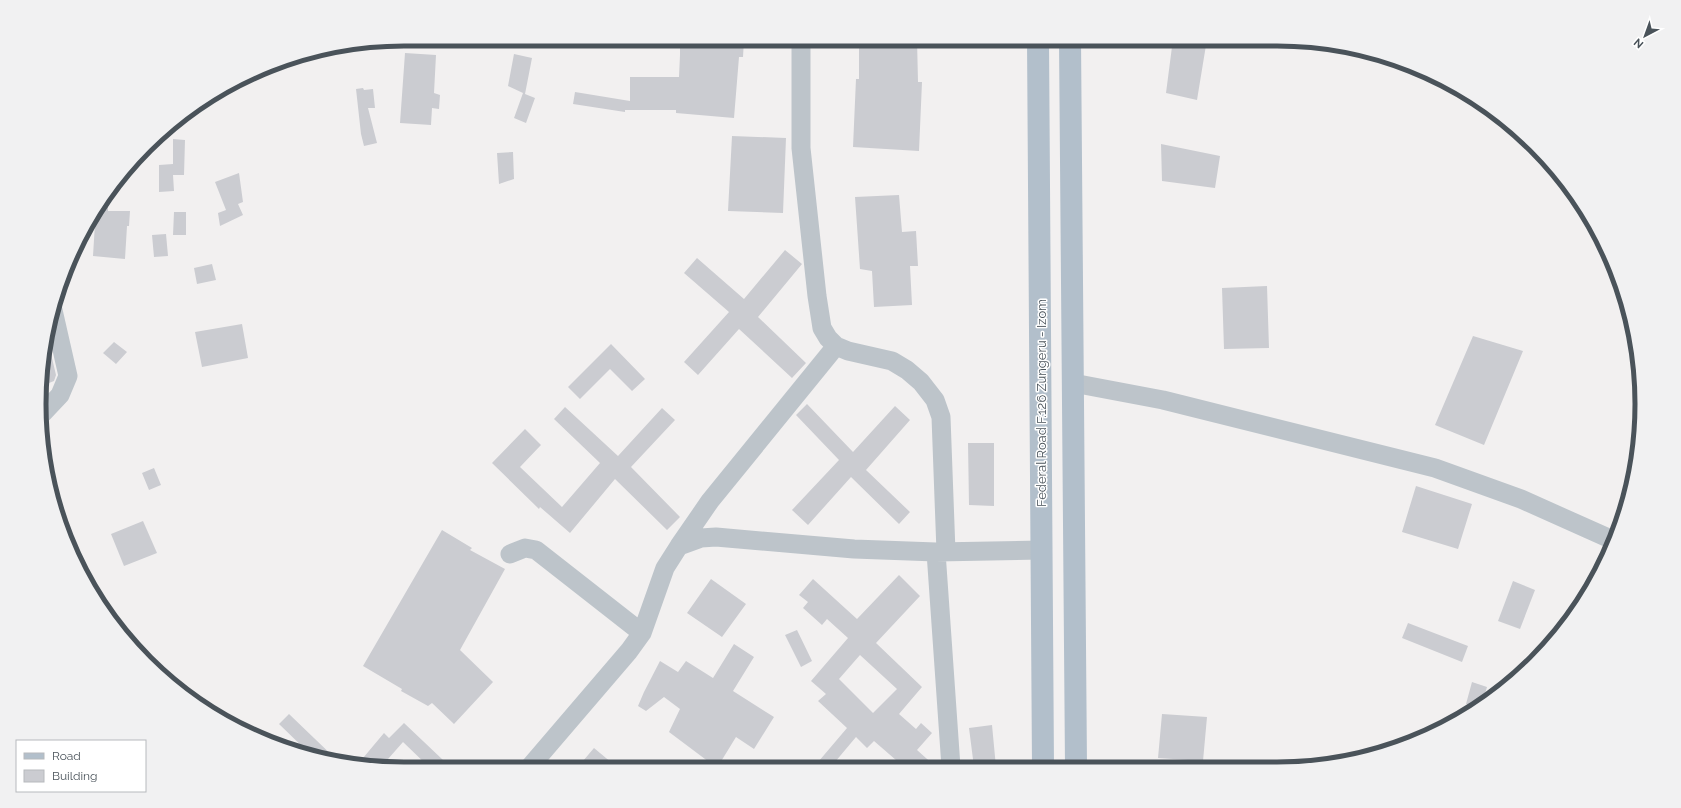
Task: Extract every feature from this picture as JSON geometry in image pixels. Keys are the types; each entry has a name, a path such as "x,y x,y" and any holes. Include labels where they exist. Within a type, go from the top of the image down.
{"main road":[{"name":"Federal Road F.126 Zungeru - Izom","path":"1038,46 1042,762"},
{"path":"1070,46 1076,762"},
{"path":"1039,144 1071,142"}],"street":[{"path":"801,46 801,148 817,296 822,328 828,338 836,346 892,361 907,370 921,382 934,400 941,417 941,552 951,762"},
{"path":"46,411 60,394 68,376 56,322"},
{"path":"534,762 629,651 642,633 665,568 679,546 710,501 836,346"},
{"path":"1073,383 1171,401 1435,468 1521,499 1609,538"},
{"path":"679,546 702,538 716,537 854,549 941,552 1042,550"},
{"path":"510,554 525,548 536,550 642,633"}],"building":[{"path":"680,46 744,46 743,57 739,57 734,118 676,113 676,110 625,110 625,112 573,104 575,92 630,101 630,77 679,77"},
{"path":"859,46 917,46 918,82 922,82 919,151 853,147 856,79 859,79"},
{"path":"1172,46 1206,46 1197,100 1166,93"},
{"path":"405,53 436,55 434,93 440,95 439,109 432,108 431,125 400,123"},
{"path":"514,54 532,58 525,94 535,98 526,123 514,118 523,93 508,86"},
{"path":"363,88 364,90 373,89 375,108 368,108 377,143 364,146 361,134 356,89"},
{"path":"732,136 786,138 783,213 728,211"},
{"path":"173,139 185,140 184,175 173,175 174,191 159,192 159,165 173,164"},
{"path":"1161,144 1220,156 1215,188 1162,181"},
{"path":"513,152 514,179 499,184 497,153"},
{"path":"239,173 243,202 238,204 243,215 220,226 218,213 226,210 215,182"},
{"path":"899,195 902,232 916,231 918,266 910,266 912,305 874,307 872,271 860,269 855,197"},
{"path":"108,202 108,211 130,211 129,226 127,226 125,259 93,256 95,223"},
{"path":"174,212 186,212 186,235 173,235"},
{"path":"166,234 168,256 154,257 152,235"},
{"path":"785,250 802,264 758,317 806,363 792,378 739,329 698,375 684,362 729,312 684,273 697,258 744,299"},
{"path":"212,264 216,280 197,284 194,268"},
{"path":"1267,286 1269,348 1224,349 1222,288"},
{"path":"242,324 248,358 202,367 195,332"},
{"path":"1473,336 1523,351 1484,445 1435,425"},
{"path":"114,342 127,352 116,364 103,353"},
{"path":"611,344 645,379 632,391 610,369 580,399 568,387"},
{"path":"50,350 56,375 54,381 47,384"},
{"path":"807,404 853,452 895,406 910,420 866,470 910,512 899,524 851,477 808,525 792,510 839,460 796,415"},
{"path":"565,407 618,456 662,408 675,420 631,467 680,517 667,530 615,479 570,533 540,507 539,509 492,463 525,429 541,445 520,467 562,507 600,463 554,419"},
{"path":"968,443 994,443 994,506 969,505"},
{"path":"154,468 161,485 149,490 142,473"},
{"path":"1416,486 1472,504 1458,549 1402,532"},
{"path":"143,521 157,553 124,566 111,534"},
{"path":"442,530 472,548 470,550 505,569 460,650 493,682 454,724 432,703 428,706 401,691 402,689 363,666"},
{"path":"899,575 920,596 876,643 922,687 899,714 916,729 921,723 932,733 917,750 930,762 898,762 874,741 867,748 856,737 835,762 818,762 847,728 818,701 826,694 811,681 848,638 827,619 822,625 803,608 808,602 799,595 813,579 857,619","holes":["860,655 897,689 873,713 839,679"]},
{"path":"711,579 746,604 722,637 687,613"},
{"path":"1513,581 1535,590 1520,629 1498,621"},
{"path":"1408,623 1468,646 1462,662 1402,638"},
{"path":"797,630 812,661 801,667 785,635"},
{"path":"734,644 754,657 733,691 774,717 754,749 736,737 721,762 709,762 669,732 680,709 664,697 646,711 638,706 660,661 678,672 686,661 713,678"},
{"path":"1472,682 1487,687 1484,696 1470,705 1466,704"},
{"path":"289,714 331,754 303,748 279,724"},
{"path":"1162,714 1207,717 1203,761 1158,758"},
{"path":"404,723 443,760 441,762 424,762 403,742 386,761 362,759 384,733 389,738"},
{"path":"992,725 996,762 973,762 969,728"},
{"path":"594,748 611,762 582,762"}]}
